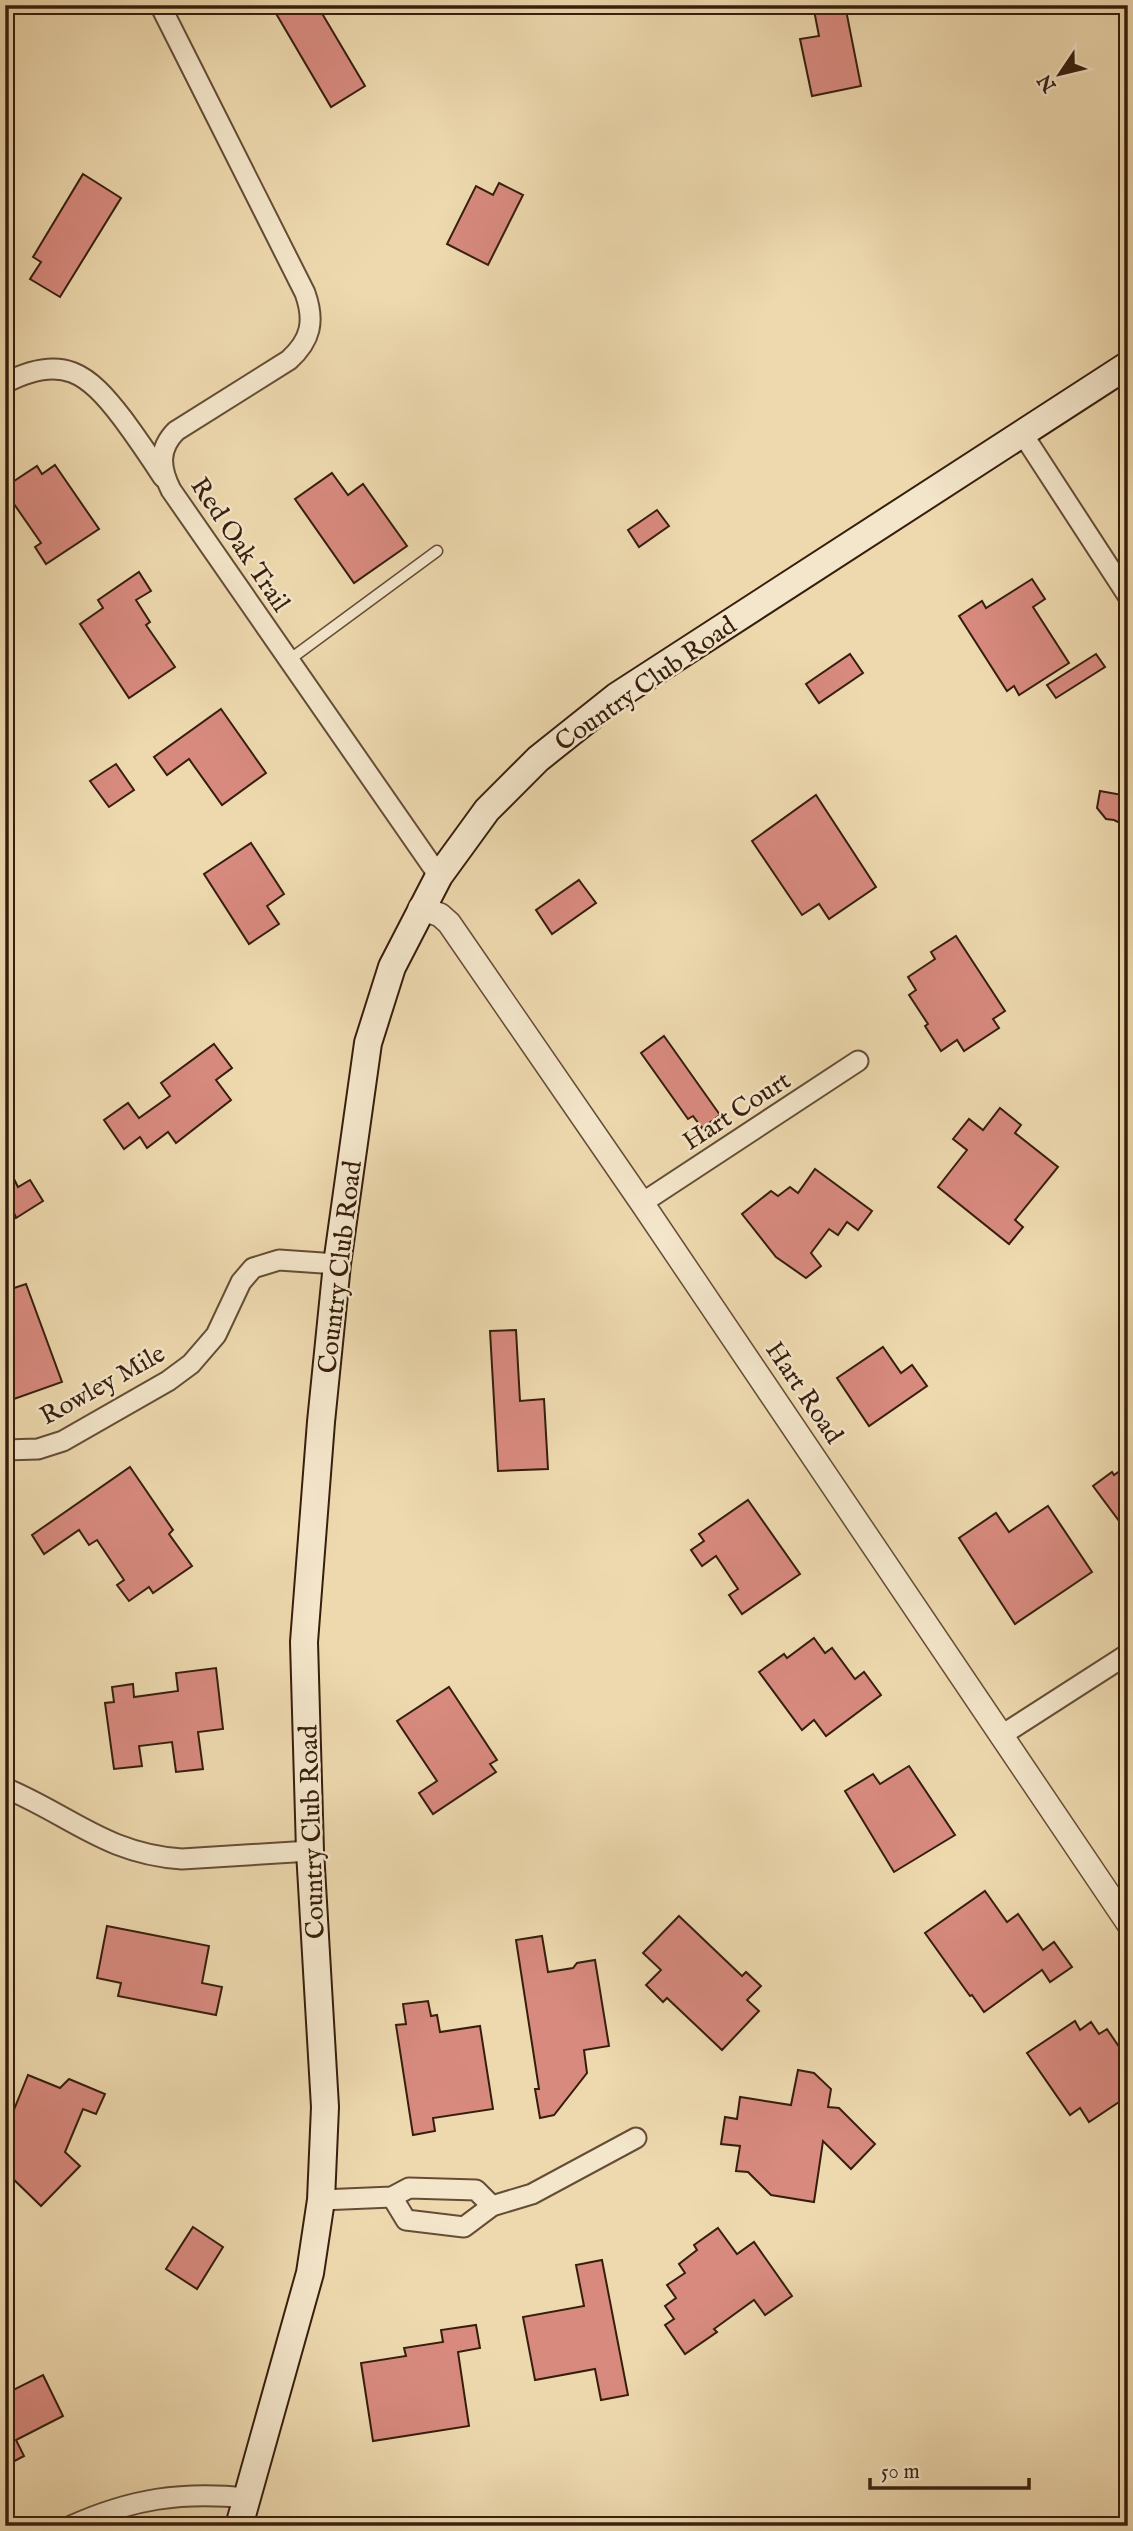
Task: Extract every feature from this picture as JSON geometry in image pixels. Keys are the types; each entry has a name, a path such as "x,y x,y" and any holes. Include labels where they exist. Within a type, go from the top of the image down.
{"main road":[{"name":"Country Club Road","path":"239,2526 310,2273 321,2200 325,2107 310,1851 304,1642 321,1422 337,1264 368,1043 392,967 420,908 439,876 487,810 538,759 617,696 1128,365"}],"street":[{"name":"Red Oak Trail","path":"160,5 311,309 311,322 303,344 289,360 183,425 165,444 162,470 171,490 439,876"},
{"path":"5,383 22,375 47,369 71,371 89,380 107,398 171,490"},
{"path":"1022,433 1128,596"},
{"name":"Hart Road","path":"420,908 440,915 449,923 642,1203 1128,1923"},
{"name":"Hart Court","path":"642,1203 858,1061"},
{"name":"Rowley Mile","path":"5,1450 38,1449 62,1441 168,1381 191,1364 216,1335 240,1282 253,1268 279,1260 337,1264"},
{"path":"1002,1735 1128,1654"},
{"path":"5,1788 101,1839 162,1858 310,1851"},
{"path":"392,2197 406,2220 464,2227 492,2206 532,2194 636,2138"},
{"path":"321,2200 392,2197 409,2188 476,2190 492,2206"},
{"path":"71,2526 150,2499 204,2494 247,2498"}],"lane":[{"path":"289,660 438,551"}],"building":[{"path":"271,5 317,5 365,86 331,107"},
{"path":"813,5 845,5 861,86 812,96 800,39 819,36"},
{"path":"83,174 121,198 60,297 30,279 41,262 33,257"},
{"path":"499,183 523,195 488,265 447,244 476,186 493,195"},
{"path":"55,465 99,529 46,564 35,547 41,543 5,491 5,487 37,466 42,474"},
{"path":"332,473 348,495 363,484 407,546 354,583 295,499"},
{"path":"657,510 669,526 639,547 628,530"},
{"path":"139,572 151,591 136,600 150,622 146,625 175,667 129,698 80,624 103,608 98,600"},
{"path":"1032,579 1045,599 1033,607 1069,663 1019,695 1014,686 1007,691 959,616 982,601 986,608"},
{"path":"850,654 863,673 819,703 806,684"},
{"path":"1096,654 1105,667 1056,698 1047,685"},
{"path":"221,709 266,773 222,805 189,759 167,775 154,757"},
{"path":"116,764 134,790 109,807 90,781"},
{"path":"1100,791 1128,796 1128,827 1106,819 1097,808"},
{"path":"816,795 876,887 829,919 819,904 802,915 752,841"},
{"path":"251,843 284,894 267,906 279,924 249,944 204,874"},
{"path":"579,880 596,903 552,934 536,910"},
{"path":"956,936 1005,1011 993,1019 999,1028 964,1051 957,1040 941,1051 925,1026 928,1024 909,995 916,990 908,977 935,959 931,952"},
{"path":"664,1036 720,1115 702,1128 693,1116 688,1119 641,1053"},
{"path":"214,1044 232,1068 216,1080 231,1100 176,1143 168,1132 147,1148 140,1137 124,1149 104,1120 128,1103 139,1118 170,1096 161,1083"},
{"path":"1000,1108 1021,1125 1015,1133 1058,1167 1015,1220 1023,1227 1009,1244 938,1187 967,1150 953,1139 969,1119 983,1130"},
{"path":"5,1161 18,1187 30,1180 43,1201 16,1218 15,1215 5,1220"},
{"path":"815,1169 872,1211 858,1230 847,1222 838,1235 829,1229 811,1253 821,1266 806,1278 776,1257 742,1214 771,1191 778,1196 790,1187 798,1193"},
{"path":"26,1284 62,1382 14,1399 5,1375 5,1291"},
{"path":"516,1330 520,1401 544,1399 548,1469 498,1471 490,1331"},
{"path":"883,1347 901,1373 912,1365 927,1386 869,1426 837,1378"},
{"path":"1128,1465 1128,1533 1093,1486 1112,1472 1114,1475"},
{"path":"130,1467 173,1530 169,1534 192,1566 153,1593 149,1587 129,1601 117,1585 124,1580 97,1540 89,1545 79,1530 44,1554 32,1535"},
{"path":"748,1500 800,1574 742,1614 729,1595 738,1589 716,1556 702,1566 691,1550 704,1541 699,1534"},
{"path":"1048,1506 1092,1572 1015,1624 959,1538 996,1513 1009,1532"},
{"path":"814,1638 825,1653 832,1648 855,1679 864,1672 881,1695 826,1736 814,1720 802,1730 759,1672 784,1654 787,1658"},
{"path":"216,1668 223,1729 198,1732 203,1769 176,1772 172,1742 139,1746 142,1766 114,1769 105,1703 114,1702 112,1687 133,1684 134,1697 178,1691 176,1673"},
{"path":"449,1687 497,1760 490,1764 496,1772 433,1814 419,1793 437,1781 397,1721"},
{"path":"909,1766 955,1835 894,1872 845,1791 873,1774 880,1784"},
{"path":"985,1891 1007,1922 1018,1914 1043,1950 1054,1942 1072,1967 1050,1982 1042,1970 984,2012 925,1933"},
{"path":"679,1916 742,1976 746,1972 761,1986 747,2000 759,2011 722,2050 667,1998 663,2002 646,1985 661,1970 643,1953"},
{"path":"107,1926 209,1946 202,1983 222,1987 216,2015 118,1996 121,1983 97,1978"},
{"path":"542,1936 548,1972 573,1968 577,1963 595,1960 609,2046 584,2050 587,2073 554,2115 540,2118 535,2089 539,2089 516,1940"},
{"path":"428,2001 431,2016 437,2015 440,2032 480,2026 493,2109 433,2118 435,2131 413,2135 396,2025 406,2024 403,2004"},
{"path":"1075,2021 1080,2030 1091,2022 1099,2034 1107,2029 1128,2060 1128,2096 1089,2122 1080,2108 1070,2115 1027,2053"},
{"path":"798,2070 814,2073 831,2089 828,2107 839,2108 875,2144 851,2169 823,2141 814,2202 771,2195 748,2172 736,2171 740,2146 721,2144 725,2117 737,2119 740,2097 791,2105"},
{"path":"28,2075 60,2088 69,2079 105,2094 96,2114 83,2109 65,2152 80,2166 41,2206 5,2171 5,2132"},
{"path":"193,2227 223,2247 197,2289 166,2269"},
{"path":"718,2228 737,2254 754,2242 792,2296 765,2315 754,2300 714,2329 717,2332 685,2354 665,2325 674,2319 665,2306 676,2298 667,2285 685,2273 679,2264 697,2250 694,2245"},
{"path":"602,2260 628,2395 601,2400 595,2369 535,2380 523,2317 584,2306 576,2265"},
{"path":"476,2325 480,2348 458,2352 469,2426 373,2441 361,2363 406,2356 404,2348 443,2342 441,2330"},
{"path":"43,2375 63,2416 16,2440 24,2456 5,2466 5,2394"}]}
